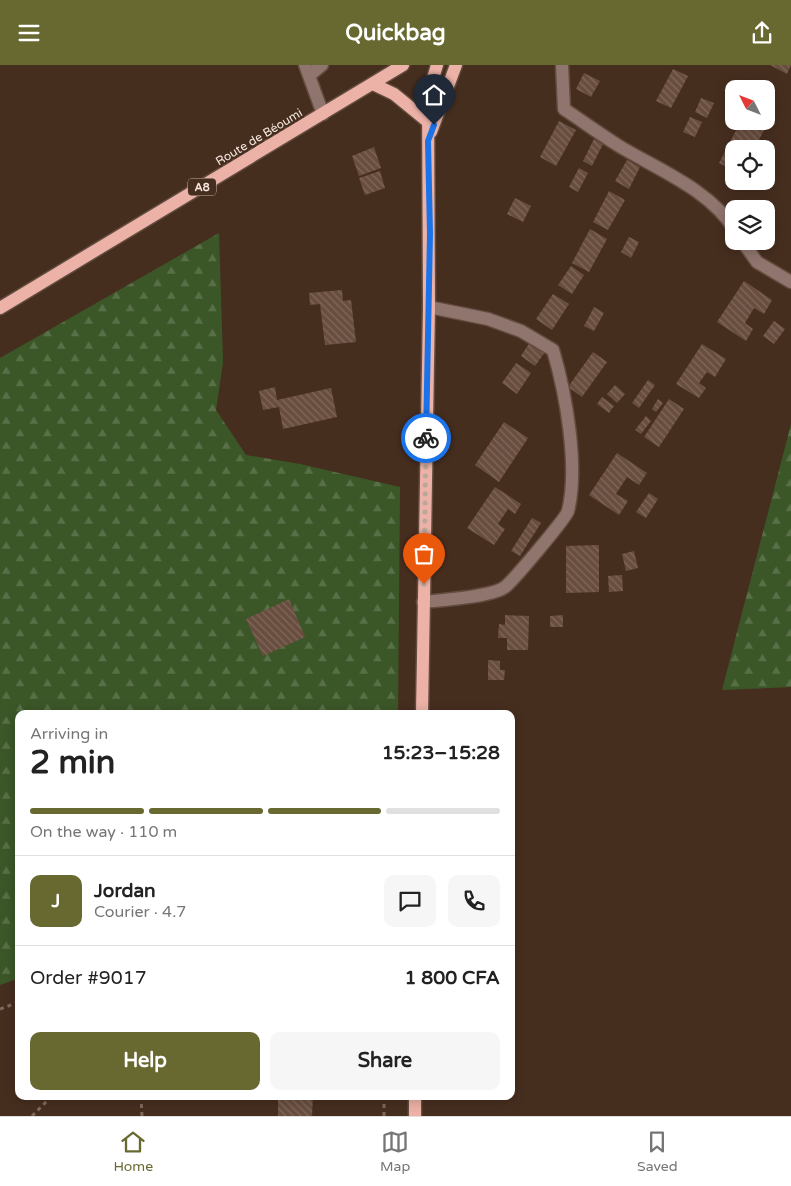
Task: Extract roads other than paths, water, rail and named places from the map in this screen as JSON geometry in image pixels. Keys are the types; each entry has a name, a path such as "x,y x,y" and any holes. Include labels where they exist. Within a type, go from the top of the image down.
{"main road":[{"name":"Route de Béoumi","path":"0,308 374,84 402,65"},
{"path":"422,710 429,307 427,121 428,95 437,65"},
{"path":"428,141 456,65"},
{"path":"374,84 394,94 427,121"},
{"path":"415,1100 415,1116"}],"street":[{"path":"322,65 307,70 323,114"},
{"path":"562,65 564,109 617,145 688,187 725,216"},
{"path":"748,250 757,262 791,282"},
{"path":"424,602 471,597 504,588 567,513 572,471 563,384 553,350 522,331 488,319 429,307"}]}
